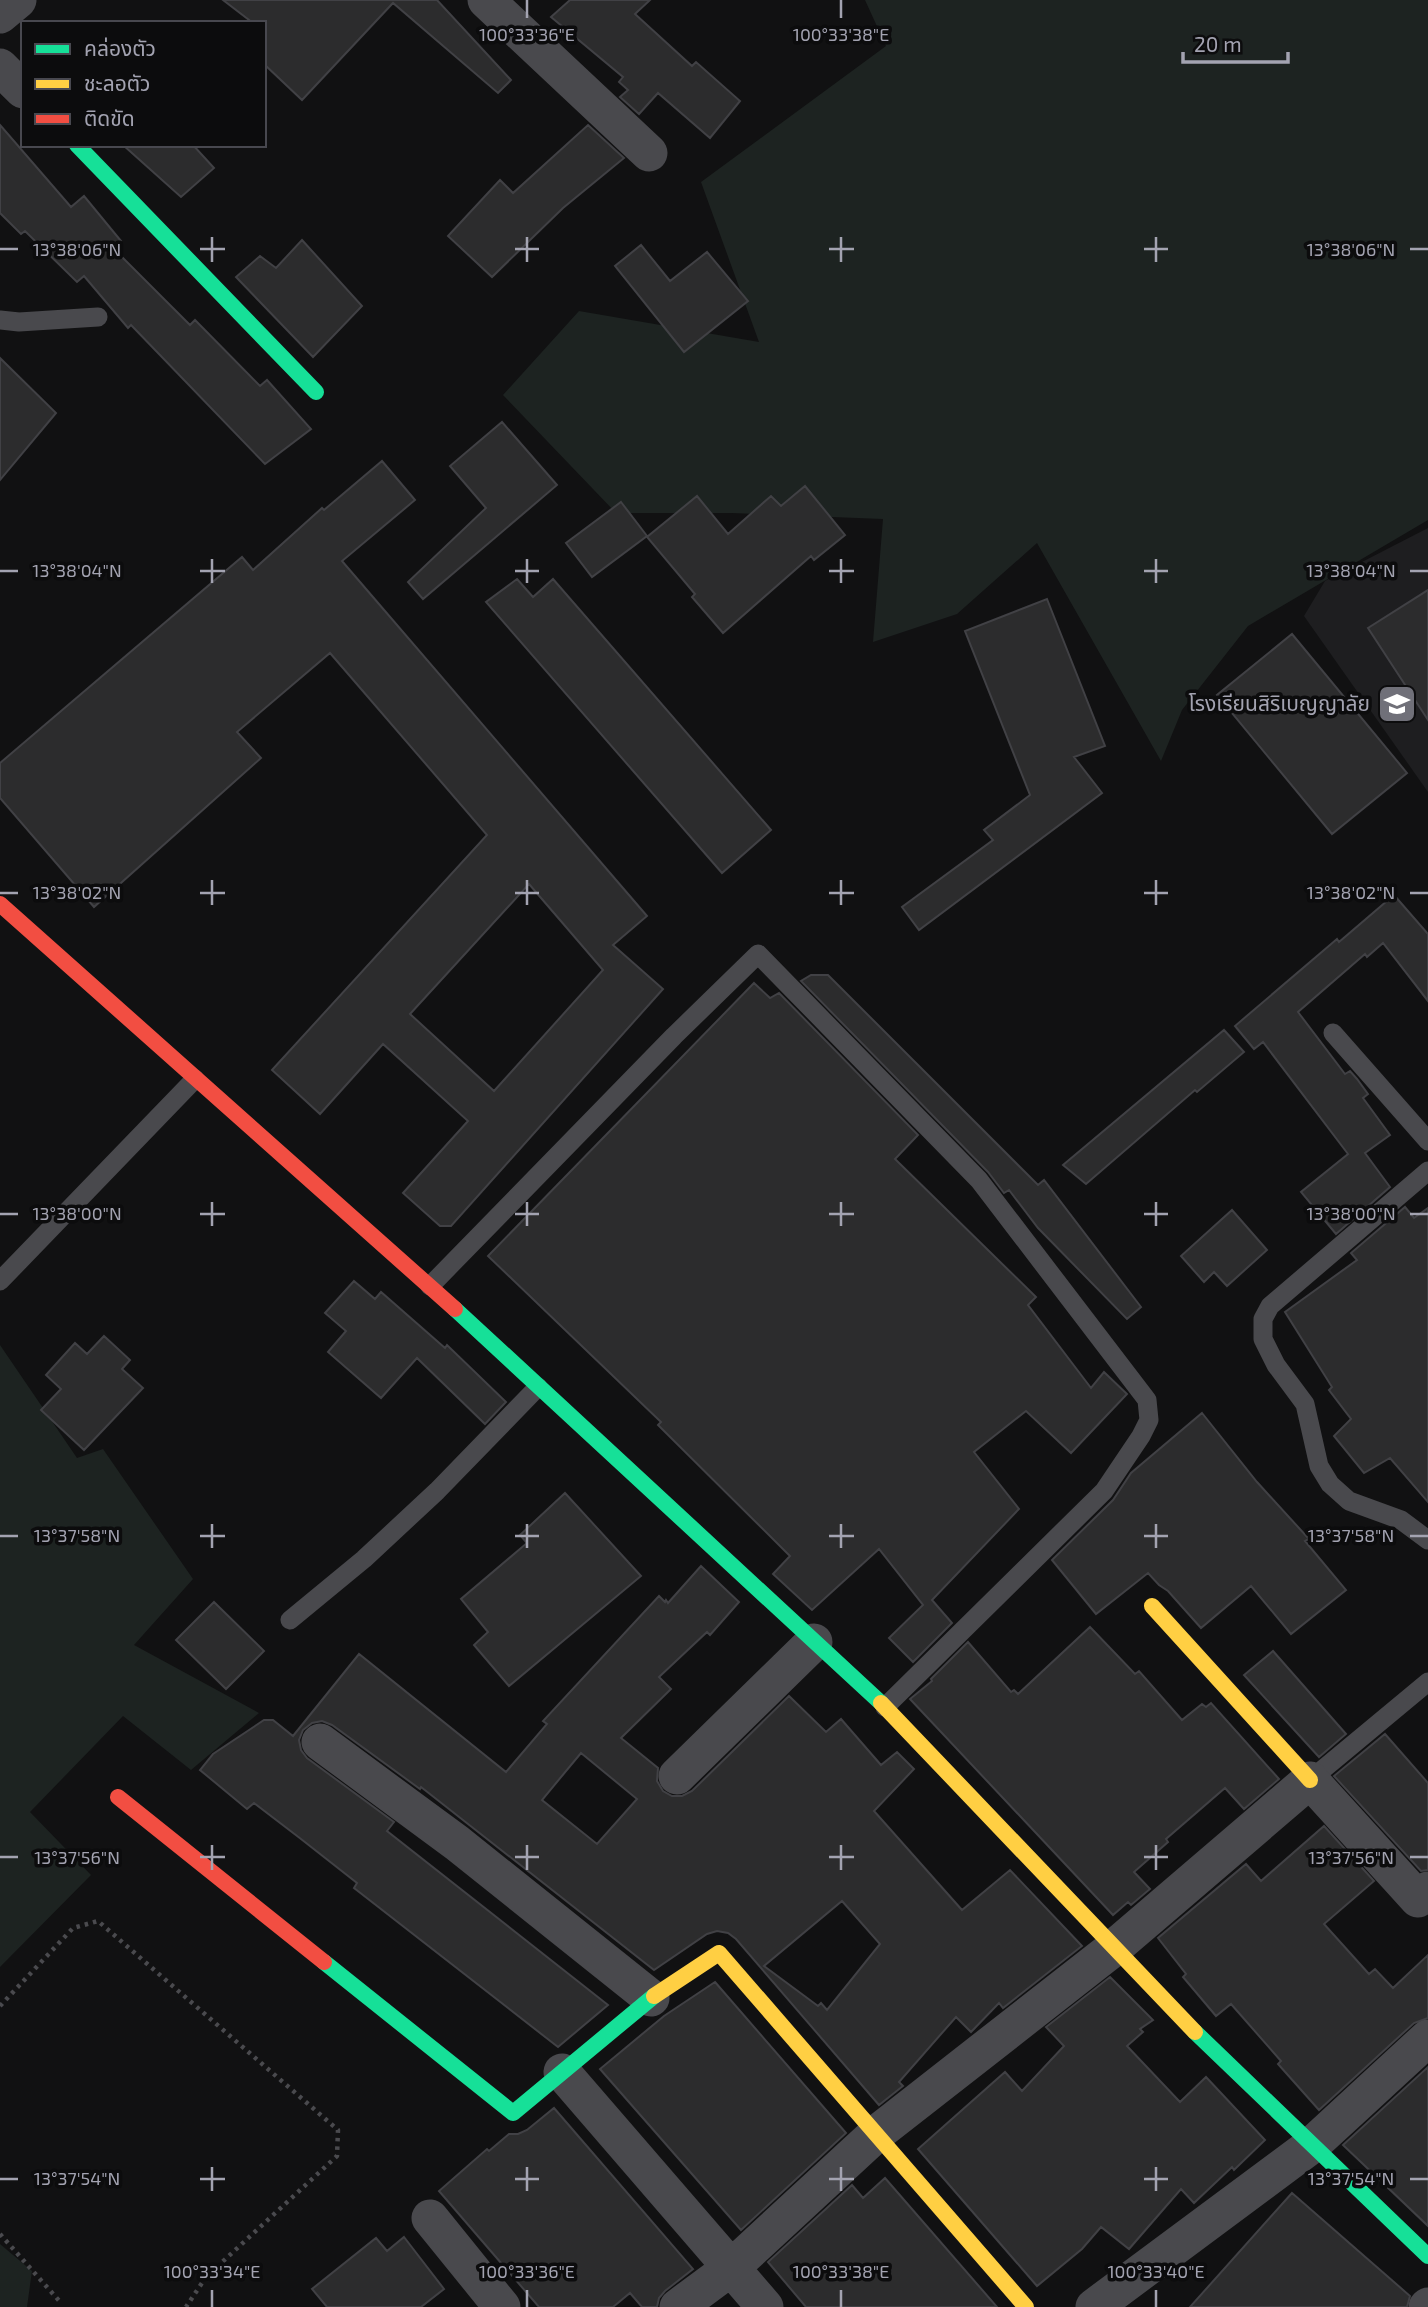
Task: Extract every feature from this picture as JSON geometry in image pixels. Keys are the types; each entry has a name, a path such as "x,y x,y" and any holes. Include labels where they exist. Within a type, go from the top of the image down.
{"street":[{"path":"0,15 18,0"},
{"path":"486,0 649,153"},
{"path":"0,67 21,88"},
{"path":"79,147 316,392"},
{"path":"0,904 429,1286 885,1707 1215,2053 1428,2256"},
{"path":"1152,1606 1310,1780 1425,1900"},
{"path":"677,1776 814,1642"},
{"path":"320,1742 457,1843 651,1998"},
{"path":"678,2307 732,2267 876,2134 1115,1947 1310,1780"},
{"path":"118,1797 513,2113 651,1998 719,1953 1026,2307"},
{"path":"1094,2307 1312,2145 1428,2038"},
{"path":"562,2072 765,2307"},
{"path":"430,2218 502,2307"}],"lane":[{"path":"0,320 19,322 98,317"},
{"path":"429,1286 758,954 979,1180 1147,1400 1149,1420 1104,1490 885,1707"},
{"path":"1332,1033 1428,1141"},
{"path":"0,1281 195,1079"},
{"path":"1428,1171 1270,1306 1264,1319 1263,1339 1276,1365 1305,1404 1320,1466 1330,1484 1349,1501 1401,1520 1428,1540"},
{"path":"290,1620 364,1559 410,1516 538,1387"},
{"path":"1310,1780 1428,1682"}],"path":[{"path":"0,2006 73,1928 98,1921 338,2130 337,2156 206,2277 186,2307"},
{"path":"0,2234 62,2304"}],"shaded area":[{"path":"865,0 1428,0 1428,520 1248,626 1182,710 1161,761 1037,543 957,614 873,642 883,519 732,513 616,513 503,395 579,311 759,342 701,182 886,46"},
{"name":"โรงเรียนสิริเบญญาลัย","path":"1428,528 1428,792 1304,616 1325,581"},
{"path":"0,1345 77,1458 103,1449 193,1579 134,1645 259,1713 191,1770 123,1716 30,1812 91,1875 0,1967"},
{"path":"0,2244 32,2271 27,2307 0,2307"}],"building":[{"path":"223,0 437,0 511,80 498,93 393,3 302,100 266,66 266,21 250,21"},
{"path":"570,0 650,0 635,14 692,66 696,62 740,101 710,138 658,93 639,114 620,97 628,90 619,82 623,77 551,17"},
{"path":"0,125 71,207 84,196 121,241 113,248 190,325 195,320 260,386 267,380 311,429 265,464 131,325 128,328 84,276 77,282 25,231 21,234 0,213"},
{"path":"588,125 624,158 563,208 492,277 448,236 500,180 513,193"},
{"path":"125,147 195,147 214,168 181,197"},
{"path":"302,240 362,306 313,357 236,277 260,256 276,268"},
{"path":"641,245 670,281 707,252 748,301 684,352 615,266"},
{"path":"0,358 56,413 0,480"},
{"path":"502,422 557,485 423,599 408,582 486,508 450,466"},
{"path":"382,461 415,500 342,561 647,916 613,945 663,989 451,1226 440,1226 403,1193 468,1121 383,1044 320,1114 272,1070 487,835 330,653 237,732 261,758 94,907 0,798 0,763 242,557 253,570 322,508 324,510","holes":["529,884 603,970 494,1091 410,1014"]},
{"path":"805,486 845,535 814,560 811,556 723,633 692,597 695,594 647,537 697,496 728,534 771,496 781,506"},
{"path":"621,502 647,536 592,577 566,543"},
{"path":"517,579 533,597 553,579 771,830 722,873 486,602"},
{"path":"1428,590 1428,720 1368,628"},
{"path":"1047,599 1105,746 1074,757 1102,793 919,930 902,907 993,840 984,830 1030,795 965,631"},
{"path":"1292,634 1407,773 1332,834 1217,695"},
{"path":"1394,895 1428,934 1428,1001 1383,943 1367,957 1365,954 1298,1012 1345,1074 1350,1071 1357,1079 1368,1094 1363,1098 1390,1135 1365,1153 1390,1187 1336,1234 1301,1192 1348,1154 1263,1042 1254,1049 1235,1026 1337,939 1339,942"},
{"path":"811,975 828,975 1038,1185 1044,1180 1141,1307 1127,1319 1038,1228 1009,1190 1004,1193 988,1172 801,981"},
{"path":"754,983 770,998 779,993 918,1135 895,1159 1036,1297 1028,1305 1091,1388 1104,1372 1127,1394 1071,1453 1026,1411 974,1452 1019,1509 932,1600 952,1623 913,1662 889,1638 923,1605 879,1549 812,1610 773,1574 790,1556 658,1425 661,1422 488,1256"},
{"path":"1224,1030 1244,1052 1197,1092 1195,1090 1086,1184 1063,1165"},
{"path":"1405,1207 1414,1218 1428,1208 1428,1502 1390,1458 1364,1473 1334,1436 1351,1419 1329,1390 1332,1387 1285,1312 1357,1260 1351,1253"},
{"path":"1232,1210 1267,1250 1227,1286 1214,1272 1204,1282 1181,1256"},
{"path":"354,1281 375,1299 381,1292 445,1348 447,1345 506,1402 485,1424 417,1358 381,1398 328,1352 346,1331 325,1313"},
{"path":"104,1336 130,1360 122,1369 143,1388 84,1450 41,1410 61,1389 46,1375 75,1343 87,1354"},
{"path":"1202,1413 1257,1482 1309,1539 1305,1541 1346,1590 1291,1634 1251,1586 1201,1628 1148,1573 1096,1614 1052,1560 1113,1500 1131,1473"},
{"path":"565,1493 641,1576 509,1686 474,1645 488,1632 461,1599 527,1543 520,1535"},
{"path":"701,1566 739,1602 710,1635 707,1632 659,1677 671,1689 621,1738 658,1768 657,1781 663,1791 672,1796 682,1796 692,1791 789,1696 826,1732 841,1719 881,1765 897,1752 914,1769 874,1811 962,1910 1010,1870 1082,1946 1003,2008 999,2003 971,2032 956,2017 899,2082 903,2086 879,2105 728,1933 717,1931 707,1934 654,1970 421,1787 420,1789 332,1725 322,1721 312,1723 303,1730 299,1740 301,1750 307,1758 394,1822 387,1831 608,2005 558,2047 354,1888 357,1883 301,1839 254,1803 247,1809 200,1770 213,1754 264,1720 273,1720 293,1736 359,1654 506,1772 547,1724 543,1721 659,1596 668,1603","holes":["581,1753 637,1799 597,1844 542,1800","842,1901 880,1944 827,2010 821,2003 818,2006 764,1966"]},
{"path":"214,1602 264,1651 226,1689 176,1640"},
{"path":"1090,1627 1135,1674 1139,1671 1182,1720 1202,1704 1206,1707 1211,1703 1279,1779 1244,1809 1225,1788 1166,1839 1168,1842 1134,1872 1150,1889 1131,1905 1128,1902 1113,1915 910,1699 932,1681 968,1642 1011,1692 1014,1690 1018,1694"},
{"path":"1273,1651 1346,1734 1319,1757 1244,1675"},
{"path":"1385,1734 1428,1783 1428,1870 1421,1871 1334,1776"},
{"path":"1324,1826 1374,1881 1324,1924 1369,1974 1375,1969 1393,1988 1428,1955 1428,2018 1414,2023 1319,2110 1278,2064 1281,2061 1231,2004 1216,2016 1183,1977 1186,1974 1158,1938 1246,1864 1261,1881"},
{"path":"1110,1977 1153,2020 1140,2029 1143,2032 1127,2046 1180,2102 1206,2077 1265,2140 1194,2203 1181,2189 1129,2249 1101,2227 1082,2249 1037,2286 918,2149 1005,2072 1022,2091 1064,2046 1046,2027"},
{"path":"715,1982 846,2133 741,2230 600,2069 664,2016"},
{"path":"1428,2067 1428,2226 1343,2145"},
{"path":"554,2108 693,2269 665,2291 659,2298 657,2307 642,2307 630,2293 613,2307 539,2307 439,2191 487,2149 489,2151 509,2134 527,2130"},
{"path":"885,2178 997,2307 806,2307 768,2262 852,2185 863,2198"},
{"path":"1292,2193 1410,2296 1407,2307 1190,2307"},
{"path":"404,2237 444,2289 421,2307 327,2307 312,2289 376,2238 387,2251"}],"traffic: fast":[{"path":"79,147 316,392"},
{"path":"455,1309 881,1703"},
{"path":"324,1962 513,2113 654,1996"},
{"path":"1195,2032 1428,2256"}],"traffic: slow":[{"path":"1152,1606 1310,1780"},
{"path":"881,1703 1195,2032"},
{"path":"654,1996 719,1953 1026,2307"}],"traffic: jam":[{"path":"0,904 455,1309"},
{"path":"118,1797 324,1962"}],"place":[{"name":"โรงเรียนสิริเบญญาลัย","path":"1397,704"}]}
